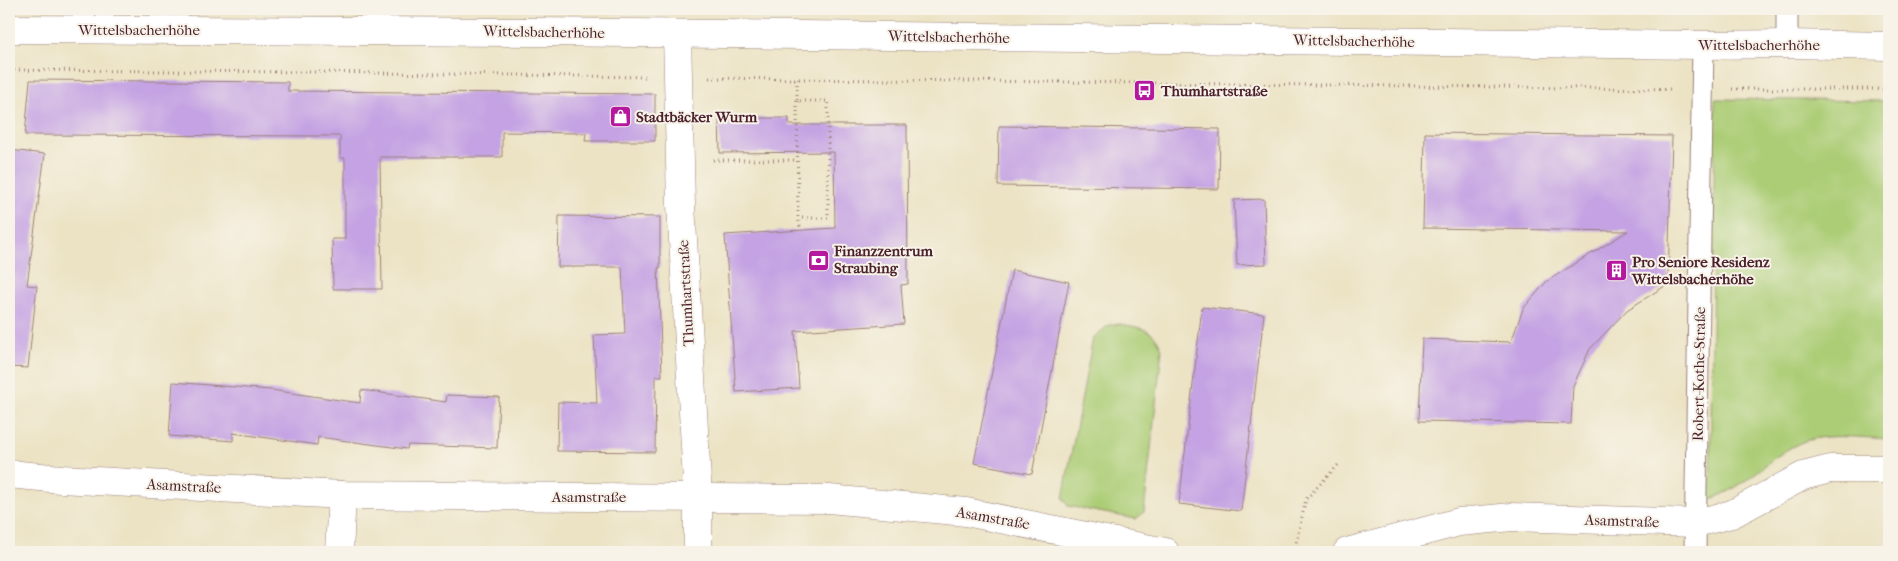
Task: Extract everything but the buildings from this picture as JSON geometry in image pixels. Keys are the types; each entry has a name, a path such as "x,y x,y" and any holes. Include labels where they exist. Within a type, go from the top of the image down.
{"street":[{"name":"Wittelsbacherhöhe","path":"9,29 1889,46"},
{"name":"Thumhartstraße","path":"677,34 680,160 698,498 698,552"},
{"name":"Asamstraße","path":"1347,552 1459,522 1488,518 1512,517 1696,523 1732,514 1803,476 1830,469 1889,469"},
{"name":"Asamstraße","path":"9,474 61,479 342,495 829,498 966,512 1165,552"},
{"path":"339,552 342,495"}],"lane":[{"path":"1787,9 1787,44"},
{"name":"Robert-Kothe-Straße","path":"1695,552 1704,89 1703,45"}],"path":[{"path":"9,70 1704,89 1889,89"},
{"path":"797,79 798,218 801,230"},
{"path":"797,101 828,101 828,218 798,218"},
{"path":"680,160 797,160"},
{"path":"1294,552 1306,498 1340,463"}],"green space":[{"path":"1715,99 1889,101 1889,439 1824,437 1805,441 1780,454 1735,488 1710,499"},
{"path":"1120,324 1150,332 1155,336 1162,349 1144,512 1136,519 1068,506 1063,498 1093,338 1109,325"}],"place":[{"name":"Thumhartstraße","path":"1145,91"},
{"name":"Stadtbäcker Wurm","path":"620,117"},
{"name":"Finanzzentrum Straubing","path":"818,260"},
{"name":"Pro Seniore Residenz Wittelsbacherhöhe","path":"1616,271"}]}
